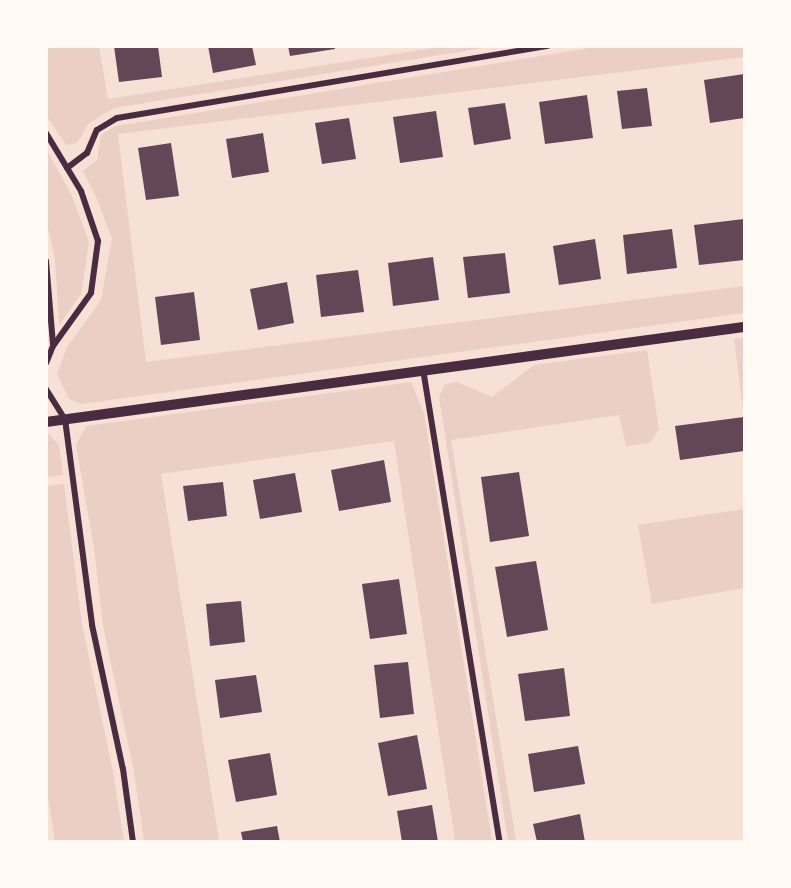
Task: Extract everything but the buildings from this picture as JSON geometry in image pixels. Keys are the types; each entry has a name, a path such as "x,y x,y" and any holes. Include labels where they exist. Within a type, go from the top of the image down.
{"street":[{"path":"67,168 87,153 97,130 117,118 548,46"},
{"path":"46,133 81,191 98,241 92,293 53,346 46,363"},
{"path":"46,261 53,346"},
{"path":"46,422 744,327"},
{"path":"423,369 501,842"},
{"path":"46,389 65,419 92,625 123,769 133,842"}],"shaded area":[{"path":"47,46 99,47 108,99 439,47 489,47 114,108 88,124 77,143 66,145 47,117"},
{"path":"595,47 744,47 744,57 118,134 146,362 744,286 744,313 81,404 69,399 57,374 67,347 101,300 112,239 97,199 83,171 97,160 101,135 116,126"},
{"path":"47,150 72,196 89,242 81,294 59,325 55,260 47,223"},
{"path":"744,338 744,417 734,339"},
{"path":"647,350 659,429 650,443 626,446 619,415 451,440 516,841 508,841 439,397 445,384 457,382 492,397 534,365"},
{"path":"411,382 424,413 492,841 455,841 394,441 161,474 219,841 144,841 134,772 103,626 94,548 76,445 86,426"},
{"path":"47,432 59,445 63,475 47,477"},
{"path":"64,484 82,624 113,772 124,841 55,841 46,786 46,486"},
{"path":"744,509 744,588 652,604 638,525"}]}
